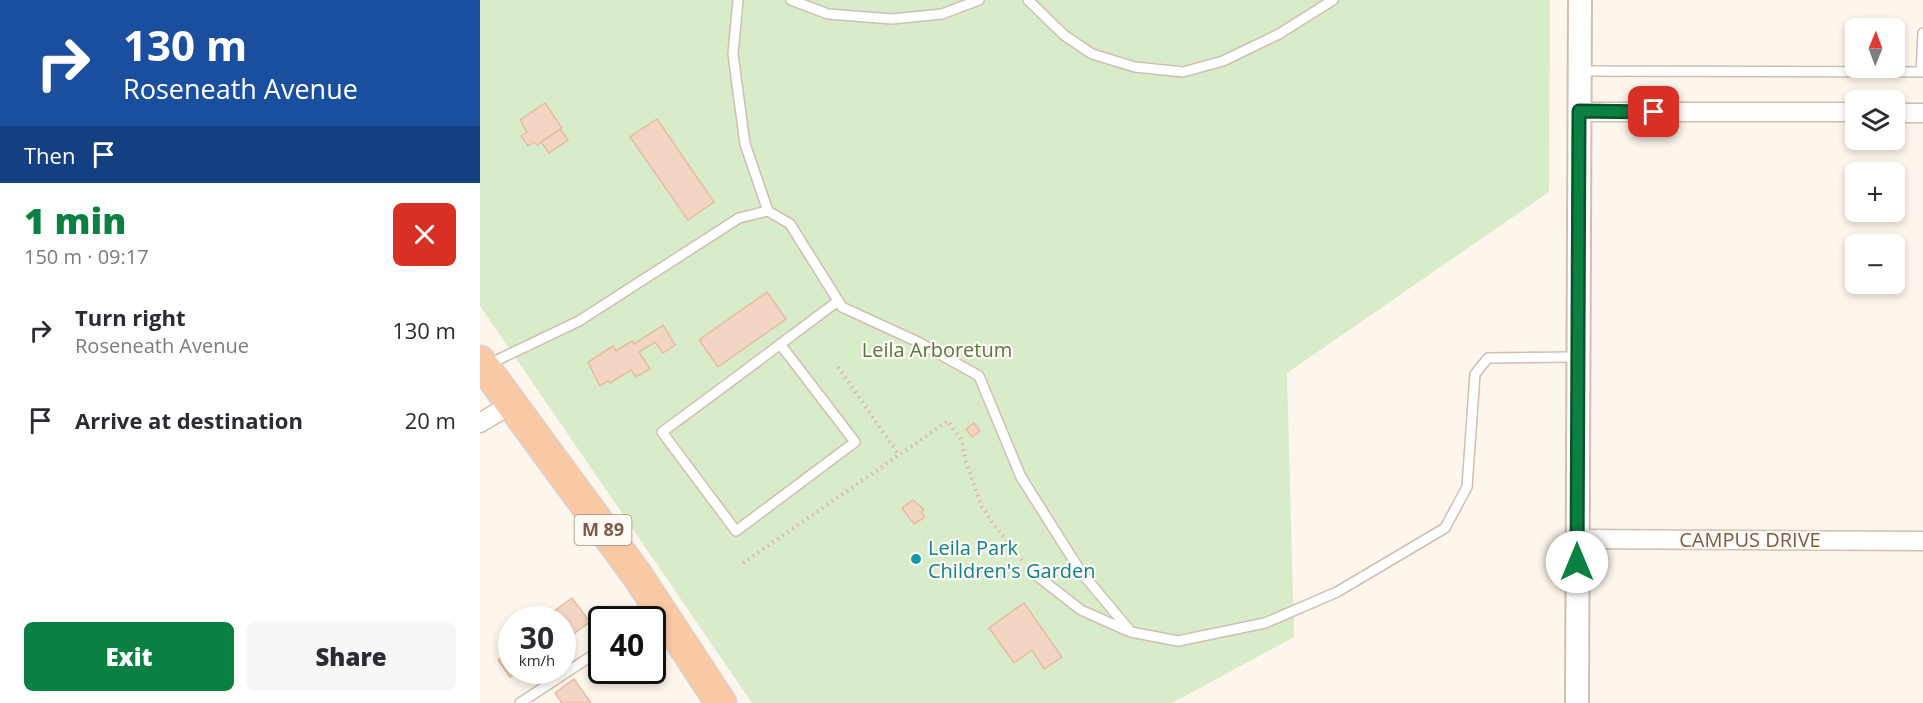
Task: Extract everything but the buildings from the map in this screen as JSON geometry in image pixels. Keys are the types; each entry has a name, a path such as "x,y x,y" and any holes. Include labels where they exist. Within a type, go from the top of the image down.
{"highway":[{"name":"M 89","path":"482,364 721,703"}],"street":[{"path":"1576,703 1580,0"},
{"path":"1579,111 1845,112"},
{"path":"1905,112 1923,113"},
{"path":"480,423 510,405"},
{"name":"CAMPUS DRIVE","path":"1577,539 1923,541"}],"lane":[{"path":"738,0 733,54 745,144 768,211 790,224 842,307 918,342 979,376 1021,477 1081,572 1131,632"},
{"path":"791,0 828,14 892,19 942,14 979,0"},
{"path":"1028,0 1064,35 1092,54 1135,67 1183,72 1223,61 1279,34 1333,0"},
{"path":"1312,0 1318,10"},
{"path":"1580,71 1922,72 1923,33"},
{"path":"482,364 579,321 739,219 768,211"},
{"path":"780,344 855,442 736,531 662,432 780,344 838,301"},
{"path":"1032,572 1081,610 1131,632 1178,641 1265,623 1337,592 1445,528 1467,488 1475,374 1488,358 1578,357"},
{"path":"520,703 588,658"}],"path":[{"path":"838,367 899,454"},
{"path":"743,563 948,421 962,441 966,462 981,505 1011,549 1032,572"}],"green space":[{"name":"Leila Arboretum","path":"480,0 1550,0 1549,192 1287,373 1294,637 1172,703 752,703 480,306"}],"place":[{"name":"Leila Park Children's Garden","path":"916,559"}],"route":[{"path":"1577,562 1579,111 1654,112"}]}
